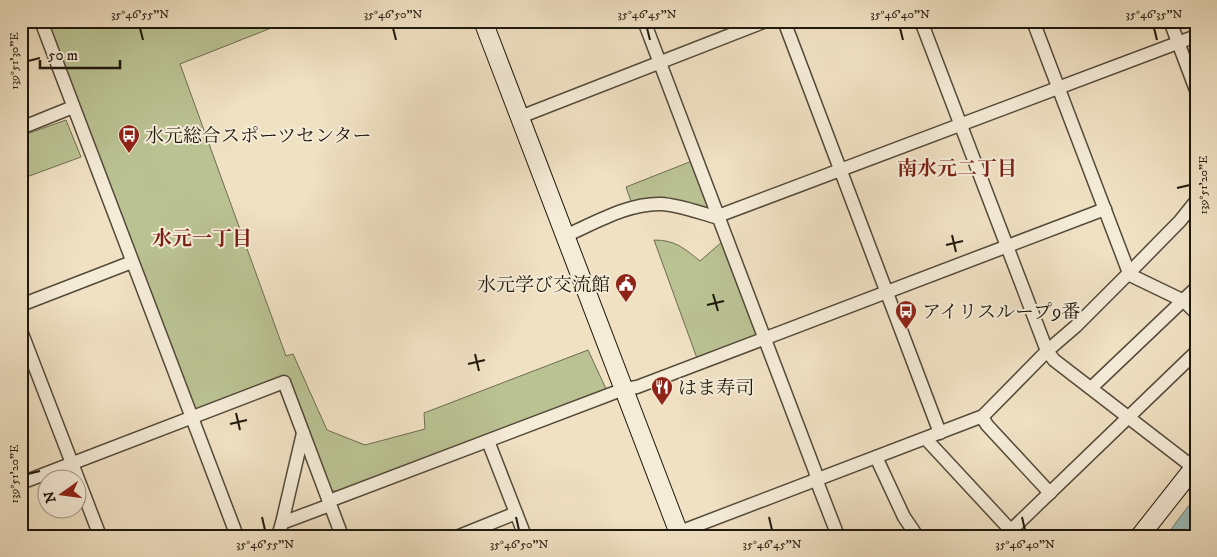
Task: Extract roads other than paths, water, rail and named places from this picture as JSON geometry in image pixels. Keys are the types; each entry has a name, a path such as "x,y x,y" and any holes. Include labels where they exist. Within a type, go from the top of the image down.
{"street":[{"path":"41,21 237,536"},
{"path":"483,21 624,389 676,535 982,417 1046,351 1076,326 1129,273 1196,201"},
{"path":"644,21 838,536"},
{"path":"520,117 766,21"},
{"path":"784,21 940,433"},
{"path":"921,21 1046,351 1054,360 1195,466 1140,536"},
{"path":"1033,21 1129,273 1184,301 1196,313"},
{"path":"1170,21 1196,90"},
{"path":"565,236 628,209 645,205 663,204 718,217 1196,36"},
{"path":"21,128 73,107"},
{"path":"282,523 624,389 637,387 1105,209"},
{"path":"21,305 132,262"},
{"path":"1091,388 1196,288"},
{"path":"21,331 100,536"},
{"path":"926,438 1010,534 1196,352"},
{"path":"21,483 284,382 342,536"},
{"path":"982,417 987,425 1050,493"},
{"path":"278,536 303,433"},
{"path":"488,441 525,536"},
{"path":"876,457 904,517 918,536"},
{"path":"459,536 516,513"}],"water":[{"path":"1196,496 1196,536 1166,536"}],"place":[{"name":"水元総合スポーツセンター","path":"129,154"},
{"name":"水元学び交流館","path":"626,303"},
{"name":"アイリスループ9番","path":"906,330"},
{"name":"はま寿司","path":"662,406"}],"district":[{"name":"南水元二丁目","path":"957,168"},
{"name":"水元一丁目","path":"202,238"}]}
